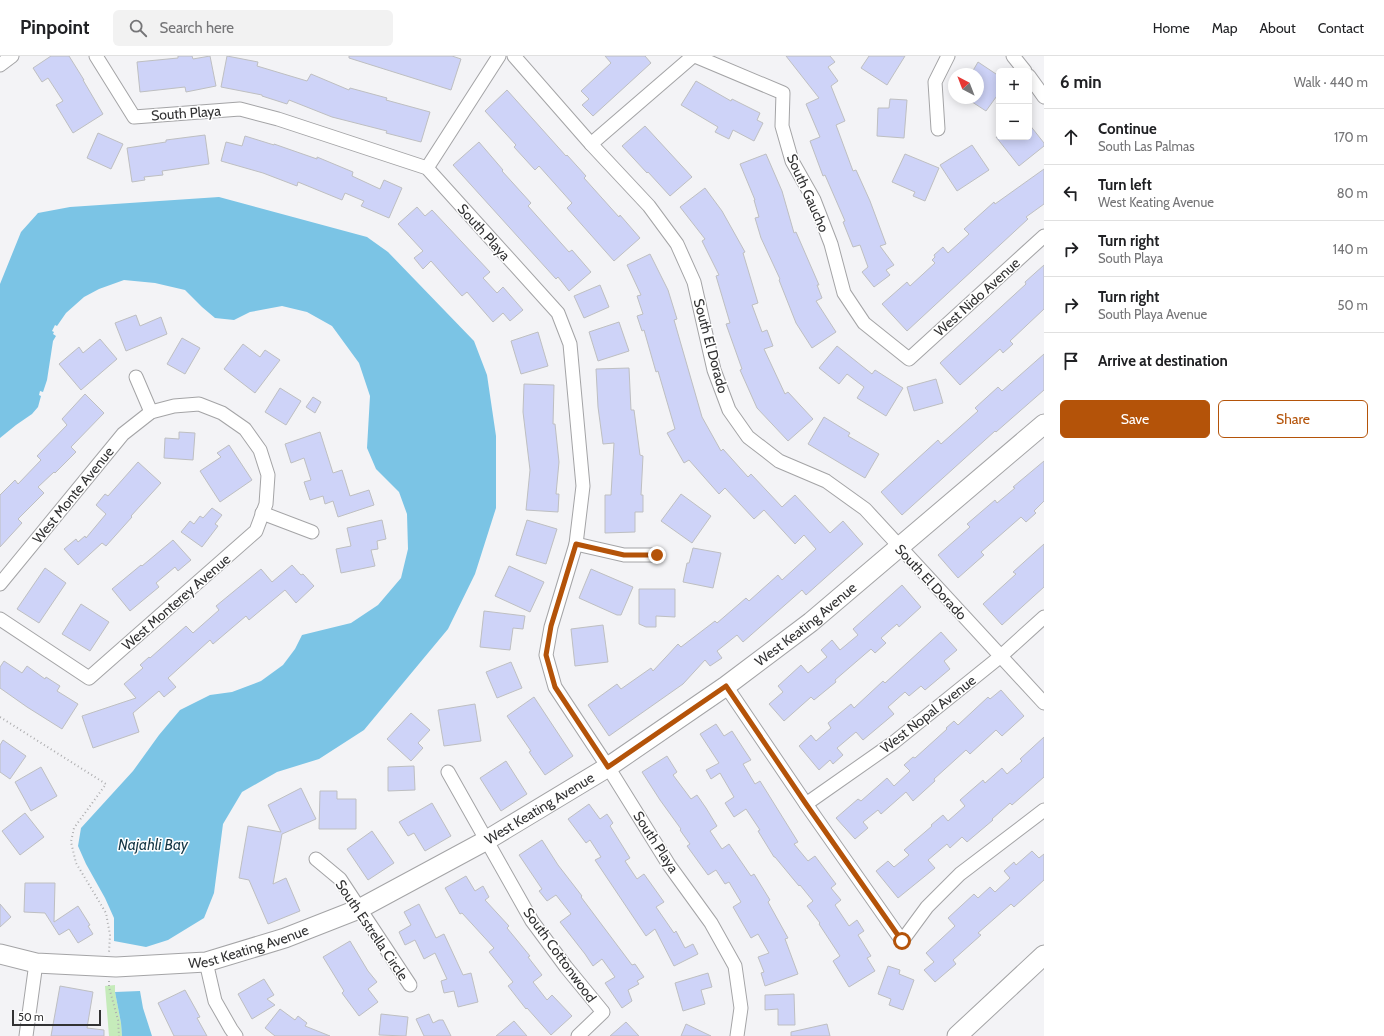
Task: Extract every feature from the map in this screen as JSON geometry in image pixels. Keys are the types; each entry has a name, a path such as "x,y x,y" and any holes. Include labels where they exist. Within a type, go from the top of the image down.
{"street":[{"path":"0,65 12,56"},
{"name":"South Playa","path":"96,56 134,117 240,109 278,119 427,168 558,313 570,344 583,486 576,544 551,626 540,655 555,687 608,767 669,865 711,923 735,966 741,1008 737,1036"},
{"path":"427,168 499,56"},
{"name":"South El Dorado","path":"514,56 591,144 649,206 677,244 694,282 714,370 730,410 748,437 779,461 826,481 865,509 1044,702"},
{"name":"South Gaucho","path":"591,144 694,56 783,93 782,126 792,161 814,200 831,244 844,293 864,324 909,359"},
{"path":"938,129 935,82 948,56"},
{"path":"1013,56 1023,68"},
{"path":"1032,80 1044,97"},
{"name":"West Nido Avenue","path":"909,359 1044,236"},
{"path":"136,376 151,412"},
{"name":"West Monte Avenue","path":"0,584 123,434 151,412 174,406 199,404 222,413 245,429"},
{"name":"West Keating Avenue","path":"0,954 36,963 108,966 206,962 285,938 359,910 486,840 608,767 726,686 811,622 900,548 1044,424"},
{"name":"West Monterey Avenue","path":"1,623 89,678 256,531 266,504 268,475 260,450 245,429"},
{"path":"262,513 312,532"},
{"path":"576,544 624,555 657,555"},
{"name":"West Nopal Avenue","path":"806,804 893,743 1001,656 1044,617"},
{"path":"726,686 902,941 928,907 960,874 1044,810"},
{"name":"South Cottonwood","path":"448,772 532,921 566,967 603,1012 578,1036"},
{"name":"South Estrella Circle","path":"316,859 340,879 359,910 410,985"},
{"path":"957,1036 1044,954"},
{"path":"206,962 215,1001 236,1036"},
{"path":"26,1036 36,963"}],"path":[{"path":"0,717 106,784 74,828 71,842 76,863 106,913 110,935 108,966 109,988 118,1020 119,1036"}],"green space":[{"path":"115,985 122,1036 109,1036 105,986"}],"water":[{"name":"Najahli Bay","path":"219,197 367,237 388,252 474,341 487,375 496,436 496,508 475,574 448,629 364,730 319,759 277,772 242,792 223,824 214,893 204,918 168,940 146,947 114,941 114,918 78,846 81,828 133,771 159,735 180,710 210,695 232,692 261,681 283,665 295,649 302,635 351,623 378,605 401,578 408,549 407,514 399,492 376,469 367,448 370,396 359,363 332,326 307,312 282,306 250,312 234,320 215,318 185,290 155,283 124,280 99,289 84,297 66,313 57,326 55,325 52,331 56,336 53,341 47,380 43,392 40,391 39,395 41,396 38,407 32,414 0,438 0,284 21,232 38,213 70,207"},
{"path":"140,991 143,1008 152,1036 122,1036 115,992"}],"building":[{"path":"51,56 69,56 103,114 73,133 56,105 63,101 48,78 42,82 33,68"},
{"path":"178,56 192,56 193,59 210,56 216,86 186,92 185,87 140,92 137,62 178,58"},
{"path":"227,56 258,62 257,66 307,81 311,74 349,90 350,88 387,98 386,100 430,112 421,142 386,133 387,131 332,117 289,100 287,104 262,95 221,87"},
{"path":"349,56 452,56 461,59 451,90 349,58"},
{"path":"605,56 645,56 651,63 593,116 582,105 589,99 581,91 611,63"},
{"path":"786,56 830,56 835,62 828,67 838,81 831,86 845,121 836,125 853,171 856,170 870,201 886,244 880,246 894,265 886,270 890,275 874,287 862,272 868,267 860,245 853,247 843,222 845,221 825,175 823,176 810,141 820,137 806,104 819,98"},
{"path":"869,56 905,56 887,85 861,68"},
{"path":"978,62 996,74 996,97 986,111 975,104 984,104 984,68 974,68"},
{"path":"696,81 731,101 732,99 760,113 757,120 763,123 754,141 733,130 729,139 715,132 718,127 681,105"},
{"path":"507,90 586,176 584,178 619,217 620,215 640,238 614,261 567,208 572,203 539,166 535,170 514,147 516,145 485,111"},
{"path":"890,99 907,100 904,138 877,136 878,108 889,108"},
{"path":"645,126 692,177 670,196 622,146"},
{"path":"1032,128 1044,143 1044,146 1019,166 998,140 1032,140"},
{"path":"98,133 123,144 111,169 87,158"},
{"path":"205,135 209,164 162,171 163,175 144,177 145,180 132,182 127,148 166,142 166,140"},
{"path":"245,136 274,144 317,159 317,157 353,172 352,176 380,189 384,180 402,188 389,218 361,206 364,201 345,193 342,200 298,182 297,186 263,173 221,161 226,142 242,146"},
{"path":"479,142 503,170 502,171 531,203 528,206 569,252 572,250 591,272 569,291 558,277 556,279 453,165"},
{"path":"972,145 989,170 957,191 940,165"},
{"path":"766,154 782,191 794,233 796,232 819,285 817,285 822,298 816,301 836,332 812,348 796,323 779,280 780,279 761,238 755,218 759,217 755,200 740,164"},
{"path":"905,154 939,168 925,201 913,196 915,192 892,182"},
{"path":"1044,169 1044,204 1026,217 1028,219 907,331 882,304 907,282 910,286 935,263 932,260 935,257 934,255 943,247 948,253 969,234 964,229 994,202 995,204"},
{"path":"705,188 722,211 745,252 743,253 758,303 752,305 762,332 767,330 773,346 764,349 785,394 788,392 813,419 788,441 757,408 740,370 742,369 726,324 730,323 716,276 719,275 702,241 705,239 680,207"},
{"path":"417,207 425,216 432,210 490,272 483,278 497,293 503,287 523,310 510,321 503,313 493,322 467,292 462,296 431,261 423,269 414,258 423,251 398,224"},
{"path":"650,254 668,290 677,319 674,320 702,417 721,451 723,449 748,477 751,474 782,507 795,495 830,533 843,521 863,544 806,595 802,590 743,642 737,635 717,651 722,658 710,666 705,660 683,684 609,736 588,705 617,684 621,689 651,668 653,671 678,644 681,647 715,621 717,623 746,598 749,601 778,575 782,580 816,549 804,535 795,544 764,510 754,519 725,488 719,494 689,460 684,463 667,433 675,429 658,371 656,372 644,330 642,331 637,316 643,314 637,296 641,295 627,265"},
{"path":"1044,265 1044,309 1010,341 1013,344 1003,353 1000,349 960,385 940,363 1026,284 1025,282"},
{"path":"600,285 609,307 584,318 574,296"},
{"path":"136,315 140,326 161,317 167,334 126,351 115,323"},
{"path":"619,322 629,351 598,361 589,332"},
{"path":"538,332 548,366 521,374 511,341"},
{"path":"182,338 200,348 185,374 167,364"},
{"path":"100,339 117,359 81,390 59,364 79,347 83,353"},
{"path":"243,344 260,357 265,350 280,360 255,393 224,369"},
{"path":"837,346 872,374 875,370 903,388 886,416 857,398 864,387 847,374 839,384 819,368"},
{"path":"1044,354 1044,390 996,432 995,431 902,515 881,492 938,440 941,444 978,411 975,408 998,387 1002,391"},
{"path":"629,368 631,410 634,410 640,455 643,456 641,495 643,495 643,512 635,512 635,532 605,533 605,495 611,495 614,443 603,444 598,407 596,369"},
{"path":"936,379 943,403 914,411 907,387"},
{"path":"524,384 554,385 553,424 555,424 559,462 556,494 559,494 558,512 526,510 530,470 523,412"},
{"path":"280,388 301,401 286,425 265,412"},
{"path":"85,394 104,413 71,447 76,452 55,473 54,472 38,487 44,493 18,519 22,523 0,547 0,495 15,480 18,484 41,460 37,456 67,425 62,419"},
{"path":"313,397 321,402 315,413 306,407"},
{"path":"824,417 850,433 848,436 879,454 865,478 808,444"},
{"path":"179,432 195,433 193,460 164,458 165,438 179,439"},
{"path":"320,432 333,473 342,470 350,496 369,490 374,505 338,517 333,501 325,504 323,496 310,500 304,482 311,480 304,458 291,463 285,444"},
{"path":"229,445 252,480 220,502 200,471 221,457 217,453"},
{"path":"1044,461 1044,501 1034,511 1036,513 1026,522 1021,517 981,552 984,555 958,578 938,555 970,527 967,524 995,500 997,503 1015,488 1013,487"},
{"path":"138,462 161,483 106,546 102,543 78,565 64,549 76,539 78,542 85,536 86,538 106,514 96,505 105,494 108,496"},
{"path":"681,494 711,516 692,543 661,521"},
{"path":"212,508 222,515 215,524 218,526 202,547 181,532 190,521 194,524 200,516 203,518"},
{"path":"382,520 386,539 377,541 378,549 371,550 375,566 341,573 336,549 351,546 347,528"},
{"path":"527,520 557,529 546,564 516,555"},
{"path":"173,540 191,560 178,571 175,567 156,583 159,587 130,611 112,589"},
{"path":"1044,544 1044,587 1002,625 983,604 1016,574 1013,572"},
{"path":"693,548 721,553 713,588 683,582 687,563 689,563"},
{"path":"292,565 314,586 296,603 285,590 249,620 246,616 213,644 210,640 168,678 176,687 164,697 159,691 133,713 139,732 93,748 82,716 136,698 124,684 143,668 140,665 149,657 150,658 186,626 193,633 219,610 216,606 261,569 272,582"},
{"path":"509,566 544,582 530,612 495,596"},
{"path":"45,568 66,583 39,623 17,609"},
{"path":"591,569 633,587 621,615 617,615 579,598"},
{"path":"902,585 921,607 899,627 897,624 881,638 886,643 875,653 871,649 835,680 836,682 814,700 811,697 784,721 769,704 783,692 778,686 801,665 808,673 827,657 821,650 832,640 840,650 858,635 853,629"},
{"path":"639,589 675,589 675,617 656,616 656,627 646,627 639,624"},
{"path":"81,604 109,622 90,651 62,634"},
{"path":"484,611 525,616 523,629 513,628 510,650 480,647"},
{"path":"603,625 608,662 575,666 571,629"},
{"path":"941,632 957,650 944,661 950,669 925,690 921,686 909,696 905,692 888,707 894,714 863,740 856,732 837,748 843,755 833,764 830,760 819,770 799,746 811,735 816,741 831,728 828,723 851,704 854,708 883,681 885,683"},
{"path":"4,661 22,673 27,666 45,679 46,677 60,686 57,691 78,704 62,729 0,688 0,667"},
{"path":"511,662 522,688 497,698 486,672"},
{"path":"1001,690 1024,716 1002,736 996,730 970,754 966,750 934,779 935,781 913,801 906,792 881,814 878,810 863,822 868,828 855,839 836,818 858,799 861,801 887,778 894,786 910,771 904,765 913,757 915,758 954,721 958,725 988,697 990,699"},
{"path":"534,697 573,756 545,775 529,752 531,751 507,716"},
{"path":"475,704 481,741 444,746 438,710"},
{"path":"411,713 430,730 418,743 423,748 411,761 387,739"},
{"path":"716,724 724,736 732,731 751,760 743,764 755,784 760,781 798,842 794,844 808,861 815,856 836,884 831,888 841,900 835,905 849,926 857,920 864,931 858,935 871,956 867,958 875,971 849,987 833,961 840,956 819,924 820,923 807,906 813,901 774,857 758,831 760,830 746,809 734,817 725,803 734,797 720,773 711,779 706,770 719,763 700,734"},
{"path":"1044,737 1044,777 1012,805 1010,803 967,842 962,837 950,848 947,844 928,860 935,868 898,898 876,871 888,861 894,867 909,855 904,850 932,826 931,825 943,815 948,821 965,806 960,800 983,780 985,783 1002,768 1007,774 1022,761 1020,759"},
{"path":"3,740 26,756 10,779 0,772 0,745"},
{"path":"667,756 677,772 673,775 691,799 697,795 717,826 710,831 722,849 729,844 751,876 754,874 770,900 768,902 788,938 785,939 798,974 765,986 761,973 764,972 758,957 769,953 758,934 751,938 733,907 741,902 729,882 725,884 716,870 708,875 687,846 690,844 680,830 681,829 642,772"},
{"path":"506,761 527,794 501,811 480,778"},
{"path":"414,766 415,790 388,791 388,767"},
{"path":"41,767 57,796 31,811 15,782"},
{"path":"301,788 316,819 282,834 273,884 286,878 300,911 268,924 249,880 239,878 248,826 281,832 268,805"},
{"path":"320,791 337,791 337,799 356,799 356,829 319,829"},
{"path":"432,803 451,836 425,851 414,833 408,836 399,822"},
{"path":"589,804 600,819 607,814 613,823 610,826 630,858 625,861 637,879 644,874 664,902 656,907 674,933 676,931 685,948 693,944 698,954 674,966 655,929 646,936 595,860 601,857 590,840 586,843 568,819"},
{"path":"25,813 44,837 20,855 2,831"},
{"path":"372,831 394,863 368,880 347,849"},
{"path":"542,840 558,865 582,896 581,897 632,965 635,964 644,977 637,981 639,984 628,990 632,1001 622,1008 605,983 615,977 602,959 593,966 560,922 571,914 556,895 547,901 539,891 542,889 519,855"},
{"path":"1032,851 1039,858 1044,854 1044,880 1014,907 1011,904 978,933 981,935 953,960 956,964 935,982 924,970 934,962 926,953 955,926 948,918 974,894 978,898 990,887 995,892 1010,878 1004,871 1014,862 1016,865"},
{"path":"466,876 475,891 483,886 489,897 485,900 509,926 507,928 530,956 528,957 542,975 533,982 547,1000 552,995 572,1016 551,1035 527,1008 526,1009 508,986 513,982 489,952 494,948 462,913 460,914 445,888"},
{"path":"25,883 55,883 54,922 78,906 90,925 88,926 93,934 78,943 69,929 59,935 45,913 24,912"},
{"path":"0,904 11,917 0,927"},
{"path":"419,904 436,938 444,934 463,975 471,973 478,1002 458,1007 454,991 444,993 441,981 447,979 435,953 424,959 415,940 405,945 399,932 411,925 404,912"},
{"path":"350,941 368,971 377,982 368,989 378,1002 359,1016 342,993 344,991 323,957"},
{"path":"888,966 900,970 899,974 914,980 903,1010 889,1005 891,999 878,994"},
{"path":"708,973 712,987 701,990 705,1004 683,1011 675,983"},
{"path":"264,979 274,995 267,999 275,1005 252,1019 238,994"},
{"path":"60,986 93,992 87,1028 104,1030 104,1036 51,1036"},
{"path":"185,990 200,1017 197,1018 207,1036 174,1036 158,1003"},
{"path":"794,994 795,1025 778,1025 778,1009 765,1010 765,995"},
{"path":"280,1009 295,1020 298,1016 307,1023 305,1026 330,1036 275,1036 265,1028"},
{"path":"381,1014 408,1017 406,1036 379,1035"},
{"path":"429,1014 433,1023 443,1020 451,1036 424,1036 416,1019"},
{"path":"514,1021 527,1036 496,1036"},
{"path":"626,1022 639,1036 610,1036"},
{"path":"686,1024 711,1036 681,1036"},
{"path":"827,1024 830,1036 791,1036 791,1032"}],"route":[{"path":"657,555 624,555 576,544 551,626 546,655 555,687 608,767 726,686 902,941"}]}
